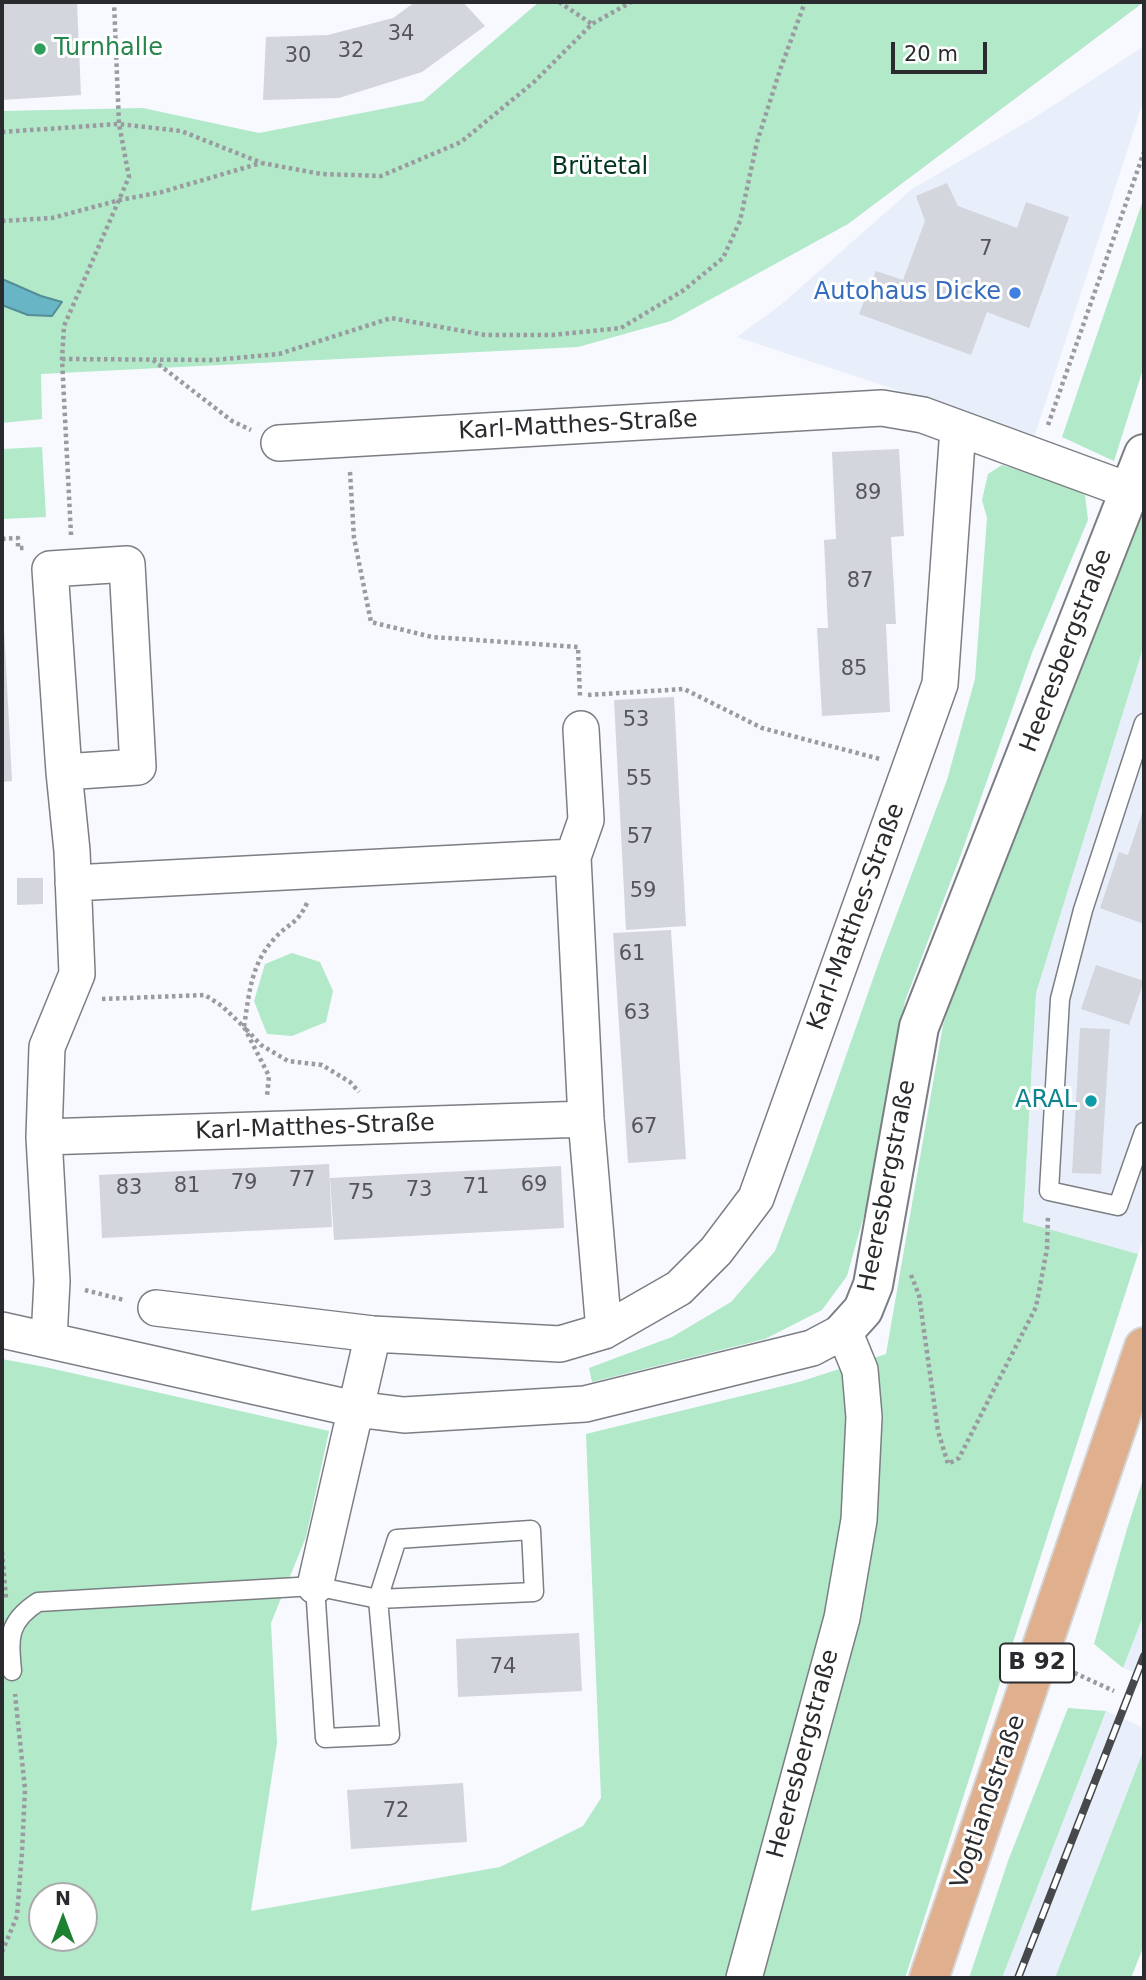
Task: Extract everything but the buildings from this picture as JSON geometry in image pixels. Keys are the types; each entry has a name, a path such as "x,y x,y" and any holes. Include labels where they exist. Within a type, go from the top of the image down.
{"main road":[{"name":"Vogtlandstraße","path":"929,1978 1144,1347"}],"street":[{"name":"Karl-Matthes-Straße","path":"279,443 882,408 923,415 1130,491"},
{"name":"Karl-Matthes-Straße","path":"156,1308 373,1334 560,1344 604,1331 679,1288 716,1251 757,1198 940,684 958,428"},
{"name":"Heeresbergstraße","path":"744,1978 842,1618 859,1520 864,1417 860,1370 844,1331 863,1310 873,1285 919,1027 1144,454"},
{"path":"50,1339 52,1281 44,1137 47,1047 77,974 73,883 64,772 51,569 127,564 138,767 64,772"},
{"path":"580,712 586,820 573,858 586,1119 604,1331"},
{"path":"73,883 573,858"},
{"name":"Karl-Matthes-Straße","path":"44,1137 586,1119"},
{"path":"2,1330 355,1409 404,1416 585,1404 812,1348 844,1331"},
{"path":"315,1587 373,1334"}],"lane":[{"path":"1144,723 1083,910 1060,999 1049,1191 1118,1206 1144,1132"},
{"path":"12,1671 11,1629 21,1613 38,1602 315,1587 378,1599 534,1592 531,1530 397,1539 378,1599 390,1735 325,1738 315,1587"}],"path":[{"path":"51,569 49,546 72,545 62,359 64,326 130,177 119,124 114,2"},
{"path":"559,2 592,24"},
{"path":"2,132 119,124 181,131 262,163 321,174 381,176 461,142 534,82 592,24 631,2"},
{"path":"62,359 214,360 279,354 391,318 485,335 552,335 621,328 684,290 723,258 740,221 757,142 805,2"},
{"path":"1037,457 1144,152"},
{"path":"2,221 52,218 162,192 262,163"},
{"path":"152,360 232,421 279,443"},
{"path":"349,440 354,538 371,622 432,636 578,647 580,712 684,689 762,728 910,768"},
{"path":"248,1131 269,1093 269,1076 244,1027 250,984 259,957 276,937 300,919 307,904 313,871"},
{"path":"66,1000 205,996 222,1006 261,1045 288,1061 322,1065 350,1082 389,1126"},
{"path":"877,1254 897,1258 913,1278 919,1295 938,1431 948,1464 958,1458 1036,1307 1047,1249 1049,1191"},
{"path":"52,1281 156,1308"},
{"path":"2,1552 7,1602 21,1613"},
{"path":"1039,1656 1114,1690"},
{"path":"2,1952 16,1916 25,1789 12,1671"}],"shaded area":[{"path":"1144,46 1144,99 1033,441 903,392 737,337 783,303 912,189 1037,116"},
{"path":"1144,645 1144,1237 1138,1254 1023,1223 1036,993"},
{"path":"1144,1614 1144,1676 1123,1668"},
{"path":"1106,1711 1144,1728 1144,1749 1055,1978 1002,1978"}],"green space":[{"name":"Brütetal","path":"539,2 1144,2 848,224 671,321 578,347 41,374 42,419 2,423 2,111 143,108 259,133 423,101"},
{"path":"1144,197 1144,366 1114,461 1062,437"},
{"path":"42,447 46,517 2,519 2,449"},
{"path":"1002,465 1068,486 1085,495 1088,520 1032,653 960,857 905,1001 866,1208 847,1276 822,1310 765,1339 592,1382 589,1368 672,1337 731,1302 775,1251 947,780 975,679 987,518 982,500 988,474"},
{"path":"1144,496 1144,645 1036,993 1023,1222 1138,1254 905,1978 2,1978 2,1359 329,1431 306,1537 271,1623 277,1743 251,1911 500,1867 583,1826 601,1798 586,1434 799,1382 886,1354 943,1025 989,886"},
{"path":"292,953 320,962 333,991 326,1022 292,1036 267,1034 254,1001 265,964"},
{"path":"1144,1476 1144,1614 1123,1668 1094,1644"},
{"path":"1068,1708 1106,1711 1002,1978 969,1978 1008,1861"},
{"path":"1144,1749 1144,1945 1131,1978 1055,1978"}],"water":[{"path":"2,279 62,302 52,316 28,315 2,305"}],"railway":[{"path":"1018,1978 1144,1656"}],"place":[{"name":"Turnhalle","path":"40,49"},
{"name":"Autohaus Dicke","path":"1015,293"},
{"name":"ARAL","path":"1091,1101"}]}
